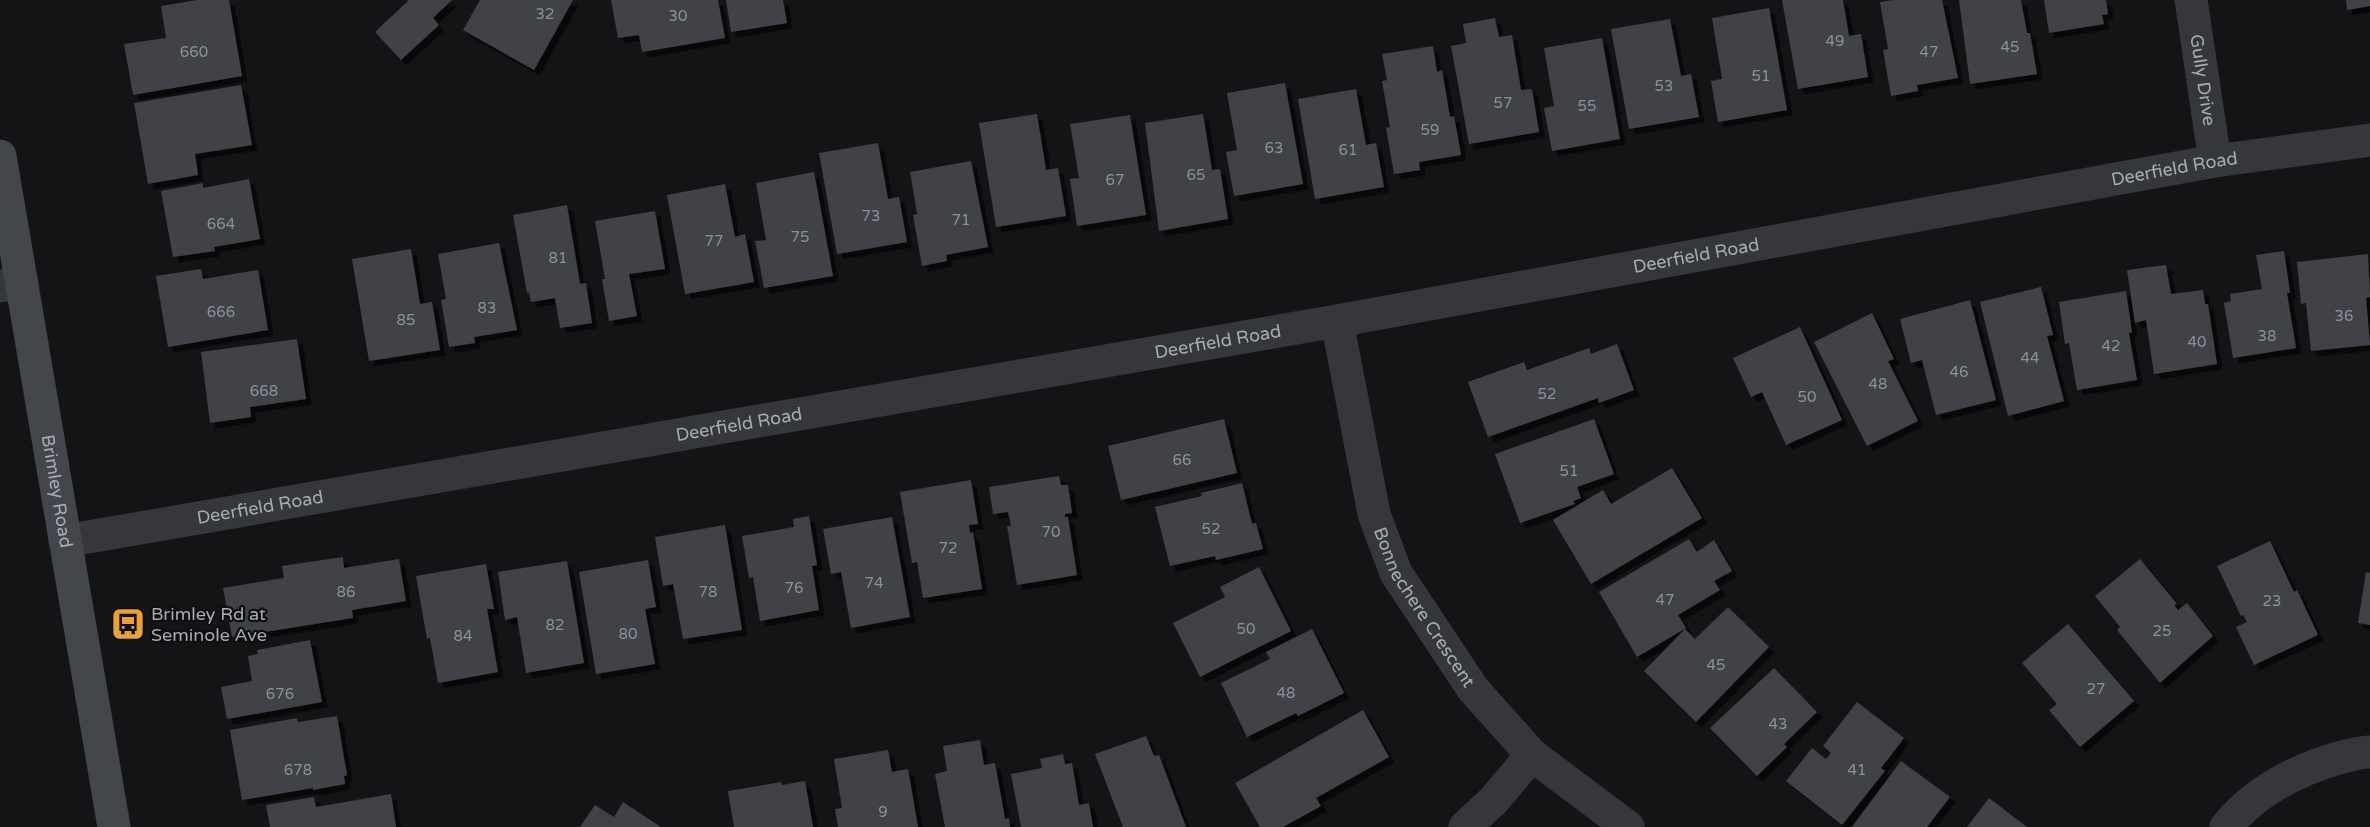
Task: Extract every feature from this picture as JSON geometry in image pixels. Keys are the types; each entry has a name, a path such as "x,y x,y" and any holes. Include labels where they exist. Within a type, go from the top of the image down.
{"main road":[{"name":"Brimley Road","path":"0,156 11,285 65,541 114,827"}],"street":[{"name":"Gully Drive","path":"2191,0 2215,161"},
{"name":"Deerfield Road","path":"65,541 1337,321 2215,161 2370,140"},
{"name":"Bonnechere Crescent","path":"1337,321 1374,514 1396,573 1473,688 1532,755 1628,827"},
{"path":"2226,827 2236,814 2266,791 2302,770 2370,752"},
{"path":"1465,827 1494,800 1532,755"}],"building":[{"path":"197,0 229,0 242,76 133,95 124,44 166,38 161,6"},
{"path":"407,0 452,0 433,18 439,25 401,60 375,32"},
{"path":"480,0 573,0 534,70 463,30"},
{"path":"611,0 718,0 725,38 642,52 639,35 618,38"},
{"path":"726,0 783,0 787,23 731,32"},
{"path":"1782,0 1843,0 1849,36 1861,34 1868,77 1798,89"},
{"path":"1942,0 1958,78 1917,85 1918,91 1891,96 1883,50 1888,49 1880,2"},
{"path":"1959,0 2021,0 2027,33 2030,33 2037,74 1970,84"},
{"path":"2044,0 2106,0 2108,14 2102,15 2104,24 2049,33"},
{"path":"2346,0 2370,0 2370,6 2347,10"},
{"path":"1769,8 1787,110 1718,122 1711,81 1722,79 1712,18"},
{"path":"1495,18 1499,37 1512,35 1521,90 1532,89 1539,132 1469,144 1451,46 1466,43 1463,24"},
{"path":"1670,19 1681,76 1691,74 1699,117 1629,129 1611,29"},
{"path":"1602,38 1620,139 1552,151 1544,108 1554,106 1544,48"},
{"path":"1433,46 1437,72 1442,70 1450,117 1454,116 1461,155 1419,162 1420,170 1394,174 1386,128 1390,127 1382,81 1387,80 1382,54"},
{"path":"1285,83 1303,184 1234,196 1226,152 1237,150 1227,93"},
{"path":"241,85 252,145 195,154 198,175 148,184 134,103"},
{"path":"1356,89 1366,145 1376,143 1384,187 1315,199 1298,99"},
{"path":"1037,114 1046,170 1058,168 1066,216 996,227 979,123"},
{"path":"1203,114 1212,170 1220,169 1228,219 1159,231 1145,123"},
{"path":"1130,115 1146,215 1077,226 1070,179 1079,178 1070,124"},
{"path":"878,143 888,199 899,197 907,242 837,254 819,153"},
{"path":"971,161 988,247 946,255 947,261 922,266 913,215 917,214 910,172"},
{"path":"814,172 833,276 764,288 755,241 766,240 756,183"},
{"path":"249,179 260,239 214,247 215,251 173,257 161,191 203,183 203,188"},
{"path":"725,184 735,237 745,234 754,282 685,294 667,195"},
{"path":"567,205 580,284 586,283 592,323 560,328 555,298 531,302 529,292 527,293 513,215"},
{"path":"655,211 665,269 629,274 637,316 609,321 602,279 605,279 595,221"},
{"path":"499,243 517,330 474,337 475,343 449,347 441,300 446,299 438,254"},
{"path":"411,249 420,304 432,302 440,350 369,361 352,259"},
{"path":"2284,251 2290,293 2287,293 2296,348 2233,358 2224,303 2231,301 2230,294 2262,289 2256,255"},
{"path":"2368,254 2370,297 2366,298 2370,345 2311,351 2306,303 2301,304 2297,262"},
{"path":"2166,265 2171,294 2203,290 2205,304 2208,304 2217,364 2154,374 2146,320 2135,323 2127,270"},
{"path":"201,269 203,279 258,270 268,330 168,347 156,276"},
{"path":"2041,287 2053,335 2047,336 2064,401 2008,416 1980,302"},
{"path":"2126,291 2132,332 2129,333 2137,380 2077,390 2069,343 2065,344 2059,302"},
{"path":"1970,300 1996,400 1936,415 1922,360 1911,363 1900,319"},
{"path":"1872,313 1894,359 1888,361 1918,421 1867,446 1814,342"},
{"path":"1800,327 1842,420 1786,445 1762,392 1751,397 1733,358"},
{"path":"297,339 306,399 250,407 251,417 210,423 201,352"},
{"path":"1617,344 1634,390 1599,403 1598,398 1488,437 1468,382 1524,362 1527,370 1589,348 1591,354"},
{"path":"1224,419 1237,473 1121,500 1108,446"},
{"path":"1594,419 1614,474 1577,487 1581,498 1573,501 1575,504 1520,523 1495,454"},
{"path":"1672,468 1702,518 1591,584 1553,520 1603,490 1611,504"},
{"path":"1059,476 1061,485 1068,485 1072,513 1065,514 1065,517 1068,517 1077,575 1017,585 1007,526 1011,526 1008,512 993,514 989,487"},
{"path":"971,480 978,524 969,525 970,533 973,532 982,589 923,598 917,562 912,563 900,492"},
{"path":"1242,483 1252,524 1256,523 1263,549 1216,560 1215,556 1170,566 1155,507 1202,496 1201,493"},
{"path":"809,516 817,565 812,566 819,610 760,621 753,577 749,578 742,536 794,527 793,519"},
{"path":"892,517 910,617 851,628 841,572 831,574 823,529"},
{"path":"725,525 742,630 683,639 673,584 663,586 655,537"},
{"path":"1689,539 1697,552 1714,540 1732,571 1714,581 1720,590 1678,615 1686,628 1637,657 1599,592"},
{"path":"2270,541 2294,592 2297,590 2318,635 2254,665 2236,627 2247,622 2243,615 2241,616 2217,566"},
{"path":"343,557 344,568 399,559 406,601 352,610 353,618 232,637 223,588 284,578 282,566"},
{"path":"2140,559 2177,604 2174,605 2178,610 2187,603 2213,636 2160,683 2117,630 2120,627 2095,596"},
{"path":"648,560 656,607 645,609 655,664 596,674 579,572"},
{"path":"567,561 584,663 526,673 517,617 505,620 498,572"},
{"path":"486,564 494,609 487,609 498,672 438,683 430,638 427,639 416,576"},
{"path":"1259,567 1291,631 1200,677 1173,623 1225,597 1220,587"},
{"path":"2366,572 2370,573 2370,625 2358,623"},
{"path":"1728,607 1769,647 1696,722 1644,671 1685,629 1695,639"},
{"path":"2068,624 2134,701 2080,747 2049,710 2057,704 2022,663"},
{"path":"1312,629 1344,693 1298,716 1296,713 1247,737 1221,683 1270,659 1266,652"},
{"path":"310,640 322,702 227,719 221,687 252,681 248,656 258,654 257,650"},
{"path":"1774,668 1817,712 1784,744 1787,747 1757,776 1710,728"},
{"path":"1857,702 1904,738 1881,768 1885,771 1842,825 1786,781 1812,748 1826,759 1831,753 1823,746"},
{"path":"1363,710 1389,757 1316,798 1321,806 1283,827 1260,827 1235,783"},
{"path":"337,716 347,775 344,776 345,784 242,800 230,730 297,718 298,722"},
{"path":"1146,736 1154,756 1159,755 1186,827 1123,827 1095,754"},
{"path":"980,740 984,765 995,763 1005,819 1009,818 1010,827 945,827 935,774 947,771 943,746"},
{"path":"888,750 892,772 908,769 918,827 838,827 835,809 842,808 834,759"},
{"path":"1063,754 1065,764 1072,763 1079,805 1089,803 1093,827 1021,827 1011,774 1042,768 1040,759"},
{"path":"1901,761 1950,797 1927,827 1852,827"},
{"path":"805,781 813,827 734,827 728,791 781,782 782,785"},
{"path":"391,794 396,827 270,827 266,805 314,797 316,807"},
{"path":"1989,798 2027,827 1967,827"},
{"path":"623,802 661,827 580,827 595,805 614,817"}],"place":[{"name":"Brimley Rd at Seminole Ave","path":"128,624"}]}
